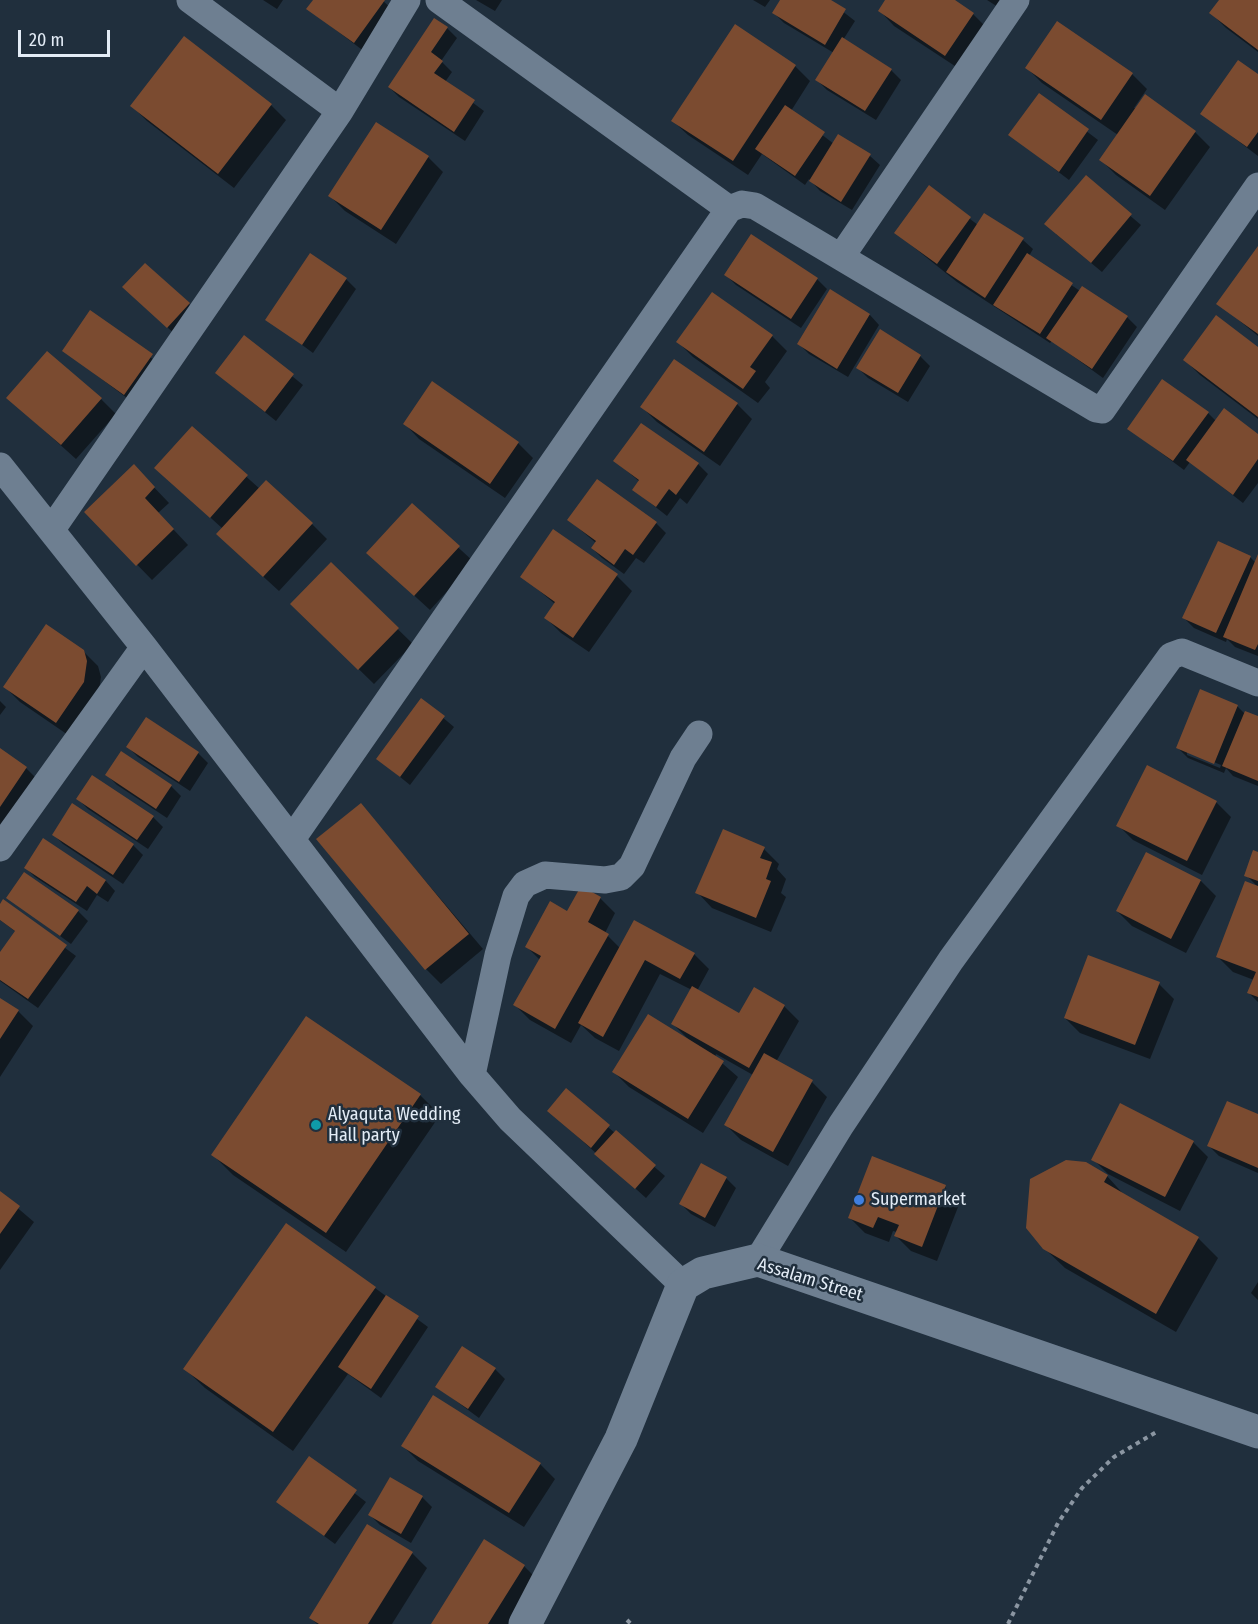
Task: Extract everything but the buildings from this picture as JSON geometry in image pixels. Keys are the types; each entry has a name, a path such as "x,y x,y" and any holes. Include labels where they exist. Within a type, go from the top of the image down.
{"main road":[{"name":"Assalam Street","path":"683,1285 703,1273 758,1260 1258,1432"},
{"path":"525,1624 621,1439 683,1285"}],"street":[{"path":"190,0 340,111"},
{"path":"52,529 340,111 407,0"},
{"path":"439,0 729,209"},
{"path":"841,257 1016,0"},
{"path":"292,839 729,209 742,204 755,206 1096,409 1102,410 1247,223 1258,186"},
{"path":"0,466 144,647 472,1075 510,1119 683,1285"},
{"path":"0,848 144,647"},
{"path":"758,1260 842,1125 951,960 1171,656 1182,652 1258,683"},
{"path":"472,1075 498,955 516,896 525,884 545,875 605,880 621,877 632,866 683,758 699,734"}],"path":[{"path":"1008,1624 1058,1523 1082,1488 1114,1457 1133,1444 1202,1413"}],"place":[{"name":"Alyaquta Wedding Hall party","path":"316,1125"},
{"name":"Supermarket","path":"859,1200"}]}
